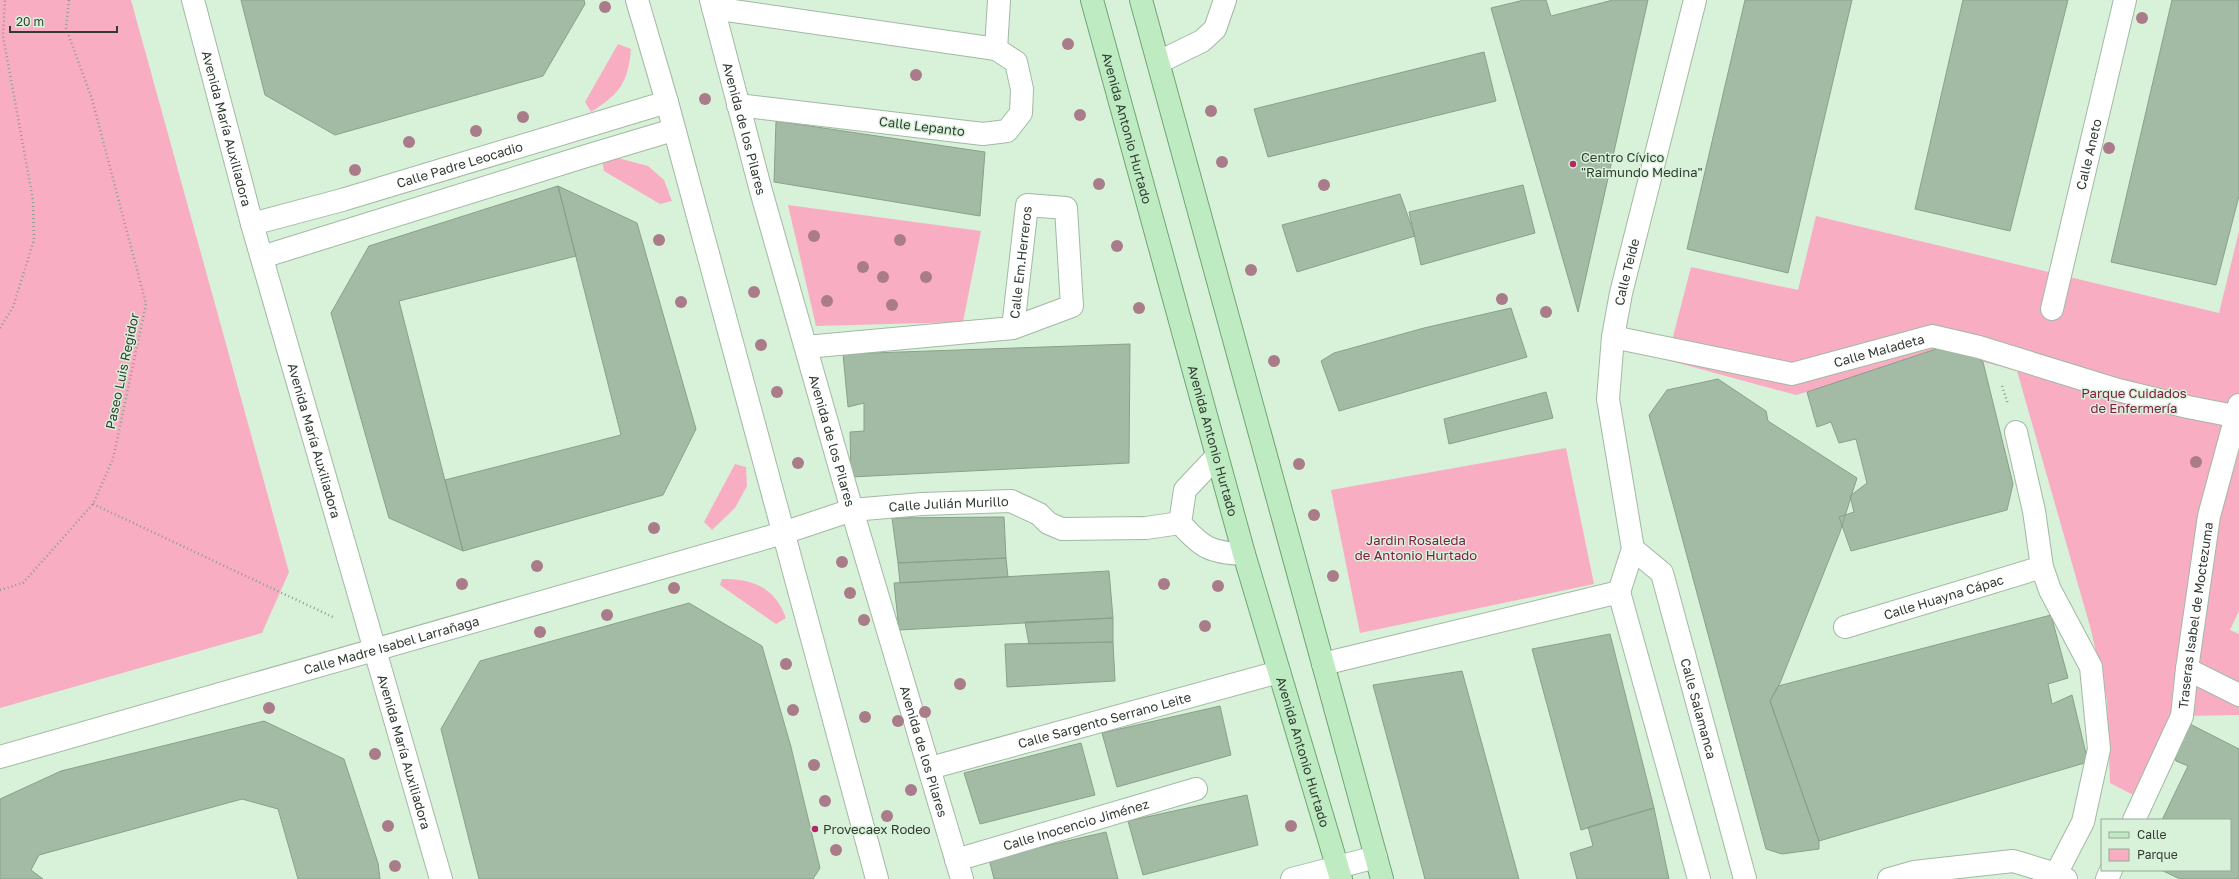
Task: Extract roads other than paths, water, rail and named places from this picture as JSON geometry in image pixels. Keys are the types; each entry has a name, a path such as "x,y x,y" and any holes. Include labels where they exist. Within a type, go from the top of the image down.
{"main road":[{"name":"Avenida Antonio Hurtado","path":"1092,0 1244,554 1339,873"},
{"path":"1141,0 1382,879"}],"street":[{"name":"Avenida María Auxiliadora","path":"193,0 252,224 441,879"},
{"path":"637,0 667,102 673,130 877,879"},
{"path":"996,49 999,0"},
{"path":"1159,62 1202,41 1215,29 1225,0"},
{"name":"Calle Teide","path":"1633,549 1608,399 1613,337 1621,293 1695,0"},
{"name":"Calle Aneto","path":"2052,309 2125,0"},
{"name":"Calle Lepanto","path":"712,4 996,49 1016,62 1022,89 1021,113 1007,131 983,134 738,105"},
{"name":"Avenida de los Pilares","path":"712,4 738,105 852,510 959,869"},
{"name":"Calle Padre Leocadio","path":"252,224 350,198 667,102"},
{"path":"262,257 673,130"},
{"name":"Calle Em.Herreros","path":"806,347 1013,328 1072,306 1066,208 1027,205 1013,328"},
{"name":"Calle Maladeta","path":"1613,337 1792,374 1932,336 1979,347 2118,390 2188,407 2238,412"},
{"name":"Traseras Isabel de Moctezuma","path":"2134,819 2182,716 2187,669 2209,516 2238,412"},
{"path":"1889,879 1914,872 2013,861 2061,876 2083,822 2099,749 2091,667 2050,590 2042,567 2034,511 2016,432"},
{"path":"1217,456 1185,490 1180,523 1195,541 1219,553 1244,554"},
{"name":"Calle Julián Murillo","path":"783,533 852,510 922,504 1011,501 1039,514 1048,523 1062,529 1146,528 1180,523"},
{"name":"Calle Madre Isabel Larrañaga","path":"0,757 373,642 783,533"},
{"path":"1633,549 1619,592 1699,879"},
{"name":"Calle Salamanca","path":"1633,549 1662,573 1745,879"},
{"name":"Calle Huayna Cápac","path":"1845,627 2042,567"},
{"path":"1323,664 1619,592"},
{"path":"2187,669 2239,695"},
{"name":"Calle Sargento Serrano Leite","path":"930,768 1278,672"},
{"name":"Calle Inocencio Jiménez","path":"959,869 1196,788"},
{"path":"1292,879 1339,873 1376,857"}],"place":[{"name":"Centro Cívico \"Raimundo Medina\"","path":"1573,164"},
{"name":"Provecaex Rodeo","path":"815,829"}],"park label":[{"name":"Parque Cuidados de Enfermería","path":"2134,400"},
{"name":"Jardin Rosaleda de Antonio Hurtado","path":"1416,548"}]}
